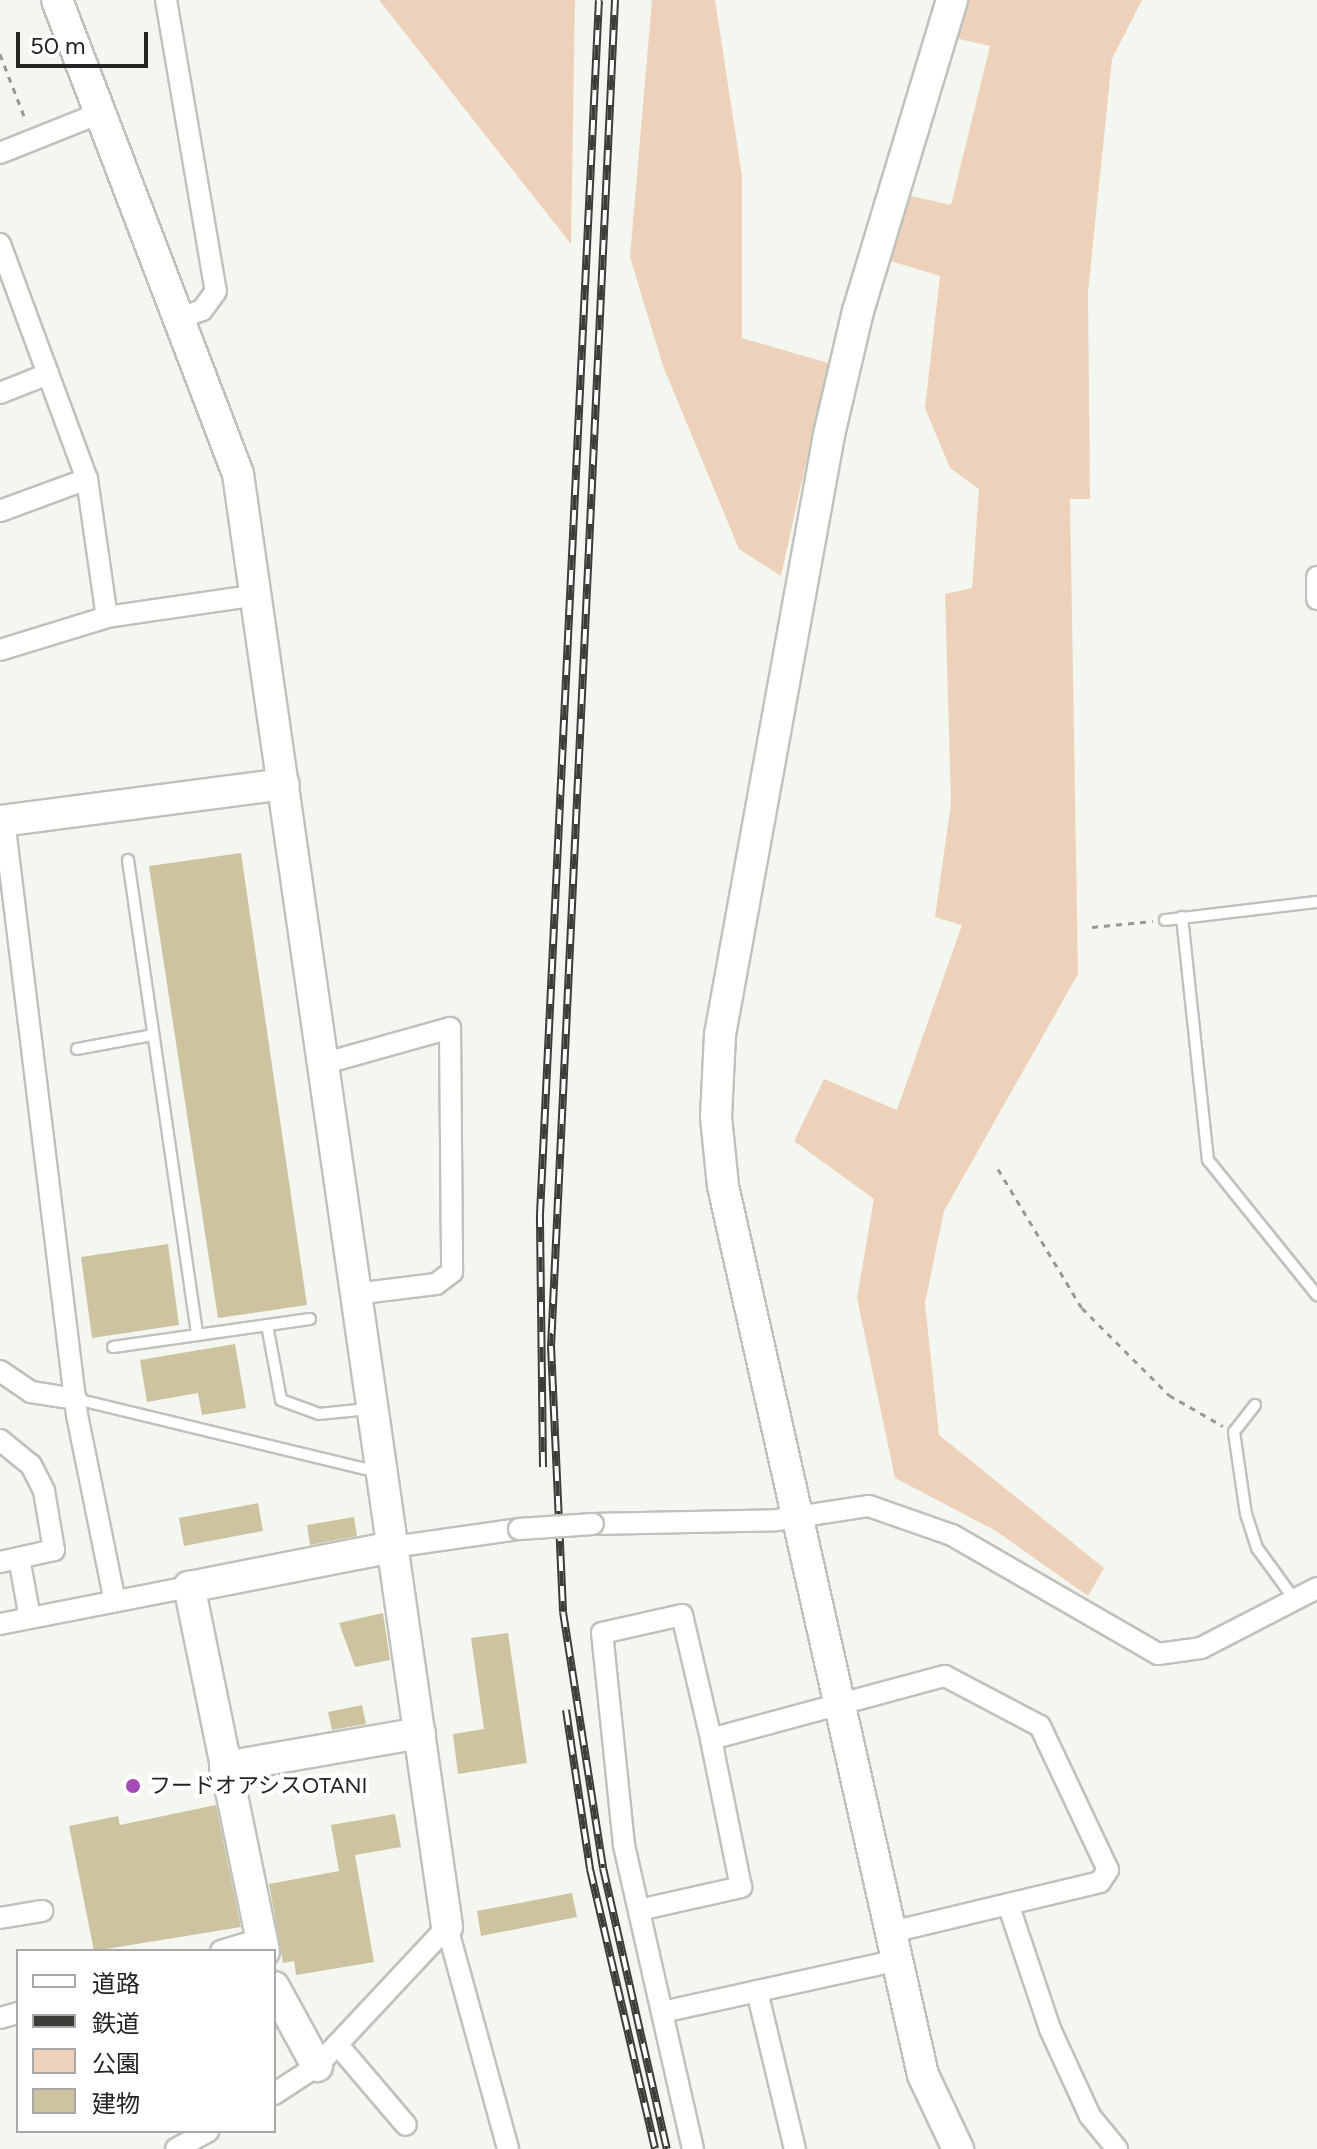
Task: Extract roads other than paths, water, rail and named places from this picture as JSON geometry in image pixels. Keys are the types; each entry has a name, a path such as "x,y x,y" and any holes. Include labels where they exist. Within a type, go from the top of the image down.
{"street":[{"path":"57,0 181,318 238,474 447,1927 508,2149"},
{"path":"166,0 216,291 202,310 181,318"},
{"path":"952,0 858,311 829,435 720,1035 716,1117 723,1186 923,2075 958,2149"},
{"path":"0,153 100,113"},
{"path":"0,244 5,272 48,374 87,479 107,617"},
{"path":"0,393 48,374"},
{"path":"0,511 87,479"},
{"path":"1317,577 1317,599"},
{"path":"0,650 107,617 257,595"},
{"path":"115,1601 76,1399 2,821 284,784"},
{"path":"322,1064 450,1028 452,1272 436,1284 354,1294"},
{"path":"0,1371 31,1392 76,1399"},
{"path":"0,1440 31,1465 47,1506 54,1550 9,1560 30,1618"},
{"path":"0,1624 393,1547 519,1529 798,1517 869,1506 913,1517 1158,1654 1201,1648 1292,1596 1317,1588"},
{"path":"189,1587 262,1945 235,1949"},
{"path":"639,1910 741,1887 682,1615 602,1633 624,1845 693,2149"},
{"path":"662,2012 757,1991 895,1946 1008,1904 1100,1882 1108,1870 1052,1738 945,1676 711,1739"},
{"path":"225,1767 420,1733"},
{"path":"1008,1904 1050,2029 1090,2116 1117,2149"},
{"path":"0,1918 42,1911"},
{"path":"276,2093 327,2055 447,1927"},
{"path":"276,1990 327,2055 406,2125"},
{"path":"757,1991 795,2149"},
{"path":"176,2149 204,2133"}],"lane":[{"path":"128,860 197,1335"},
{"path":"1165,920 1317,902"},
{"path":"1182,917 1208,1160 1317,1295"},
{"path":"77,1049 153,1035"},
{"path":"113,1347 310,1319"},
{"path":"267,1325 281,1400 319,1414 370,1408"},
{"path":"76,1399 382,1472"},
{"path":"1255,1405 1234,1432 1257,1548 1292,1596"}],"railway":[{"path":"543,1467 540,1214 599,0"},
{"path":"615,0 551,1346 563,1612 603,1868 667,2149"},
{"path":"566,1710 590,1869 655,2149"}],"place":[{"name":"フードオアシスOTANI","path":"133,1786"}]}
